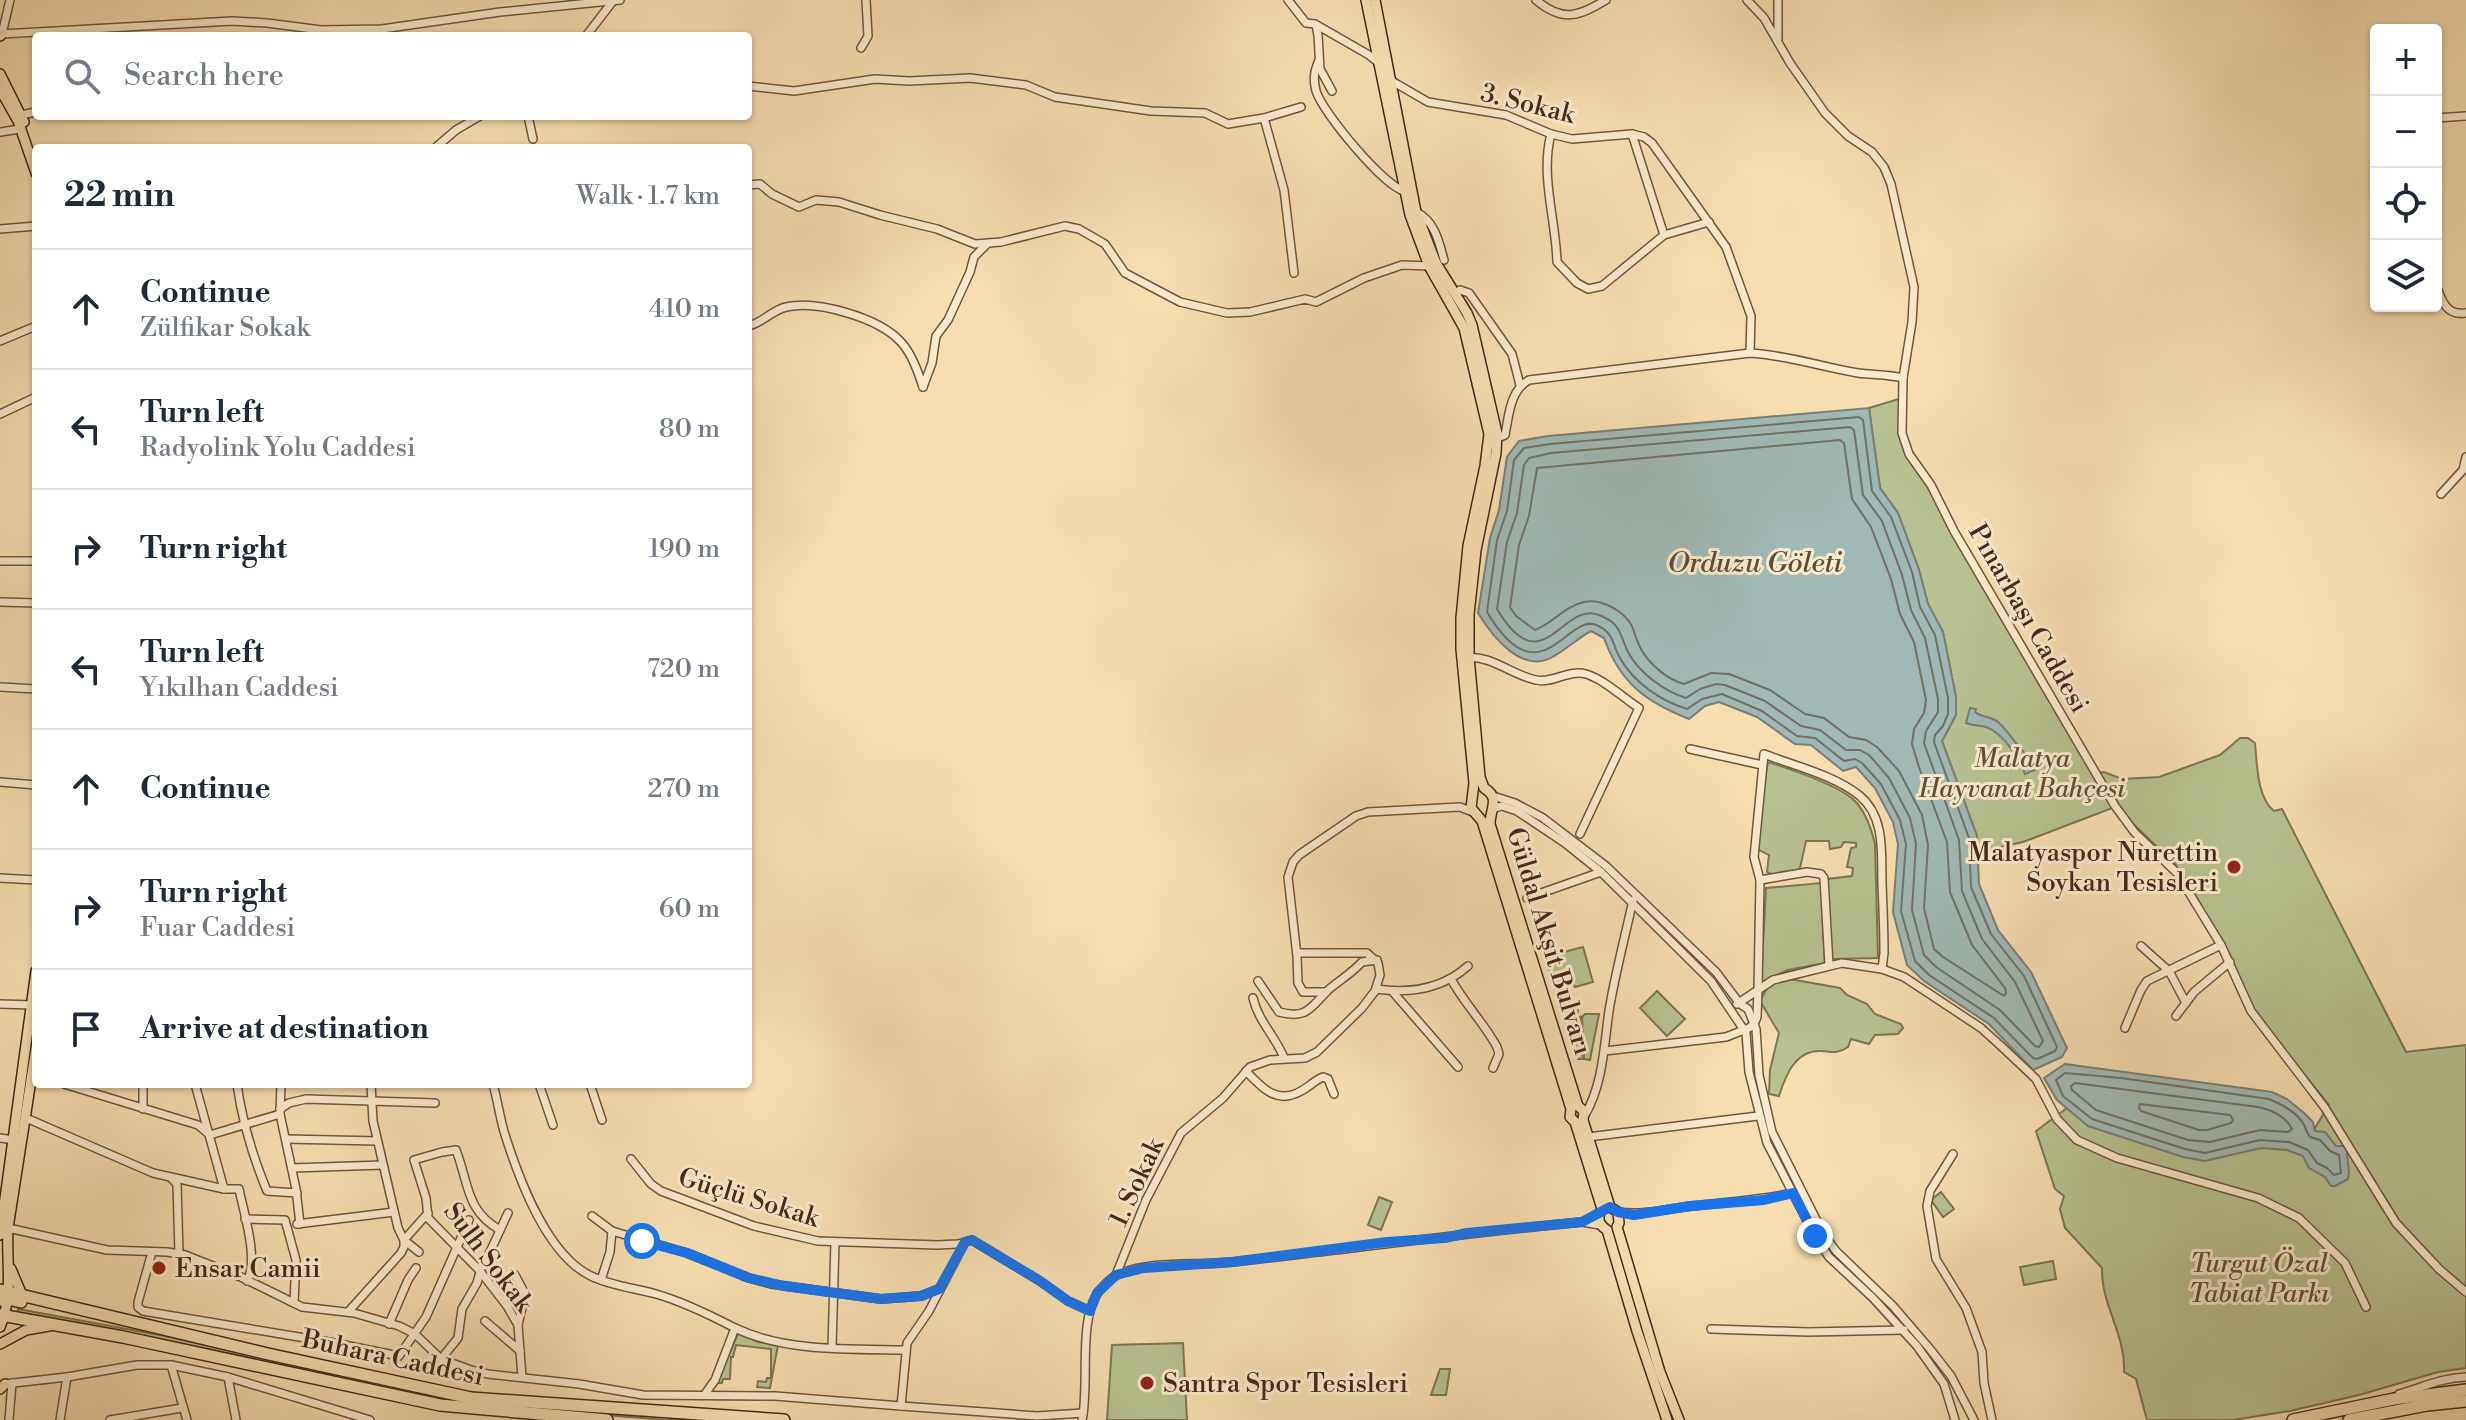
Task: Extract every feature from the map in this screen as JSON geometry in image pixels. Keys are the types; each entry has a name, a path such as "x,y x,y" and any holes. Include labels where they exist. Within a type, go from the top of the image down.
{"highway":[{"path":"8,1297 4,1319 58,1325 137,1340 440,1405 607,1420"},
{"name":"Buhara Caddesi","path":"8,1297 471,1398 784,1420"},
{"path":"2293,1420 2361,1405 2466,1390"},
{"path":"2349,1420 2466,1401"}],"main road":[{"name":"Güldal Akşit Bulvarı","path":"1366,0 1412,224 1472,325 1493,439 1472,581 1466,657 1480,777 1476,813 1588,1137 1637,1331 1667,1420"},
{"name":"Güldal Akşit Bulvarı","path":"1375,0 1416,212 1437,263"},
{"path":"0,74 32,144"},
{"path":"0,89 32,162"},
{"name":"Güldal Akşit Bulvarı","path":"1476,792 1493,796 1490,824 1575,1096 1609,1218 1679,1420"},
{"path":"2,1227 26,1118 32,1005"},
{"path":"8,1297 2,1227 14,1140 30,1076"},
{"path":"1,1344 26,1330 58,1325"}],"street":[{"path":"10,0 1,35 32,34"},
{"path":"861,48 868,36 866,0"},
{"name":"3. Sokak","path":"1288,0 1306,23 1315,24 1369,55 1379,63 1390,80 1428,102 1506,115 1551,134 1572,139 1632,134"},
{"path":"1536,0 1560,15 1582,14 1606,0"},
{"name":"Pınarbaşı Caddesi","path":"1747,0 1764,18 1790,63 1825,113 1848,136 1872,152 1884,167 1891,184 1914,287 1903,378 1902,433 1909,454 1931,485 1954,531 2115,807 2135,833 2177,873 2221,945 2255,1018 2325,1108 2392,1217 2424,1254 2466,1292"},
{"path":"1777,40 1778,0"},
{"path":"84,32 232,21 321,30 382,29 500,12 616,1"},
{"path":"589,32 616,1"},
{"path":"1315,24 1321,75 1332,91"},
{"path":"1319,60 1313,76 1317,93 1331,117 1372,165 1397,189 1404,191"},
{"path":"752,86 794,91 875,79 970,78 1026,85 1055,97 1151,111 1205,113 1228,124 1301,107"},
{"path":"21,115 32,113"},
{"path":"2442,118 2466,116"},
{"path":"1264,118 1284,190 1294,273"},
{"path":"440,144 473,120"},
{"path":"529,120 533,139"},
{"path":"0,132 20,129"},
{"path":"1551,134 1547,147 1549,195 1557,237 1557,262 1577,283 1588,289 1602,286 1664,235 1709,222"},
{"path":"1632,134 1652,143 1726,247 1751,316 1750,353"},
{"path":"1632,134 1664,235"},
{"path":"752,185 760,184 772,194 799,207 816,200 829,200 937,229 975,244 986,245 1048,228 1065,226 1079,229 1105,244 1125,273 1180,302 1227,313 1250,312 1305,299 1316,302 1364,278 1402,265 1437,263"},
{"path":"0,229 32,226"},
{"path":"752,325 782,308 805,304 835,308 896,337 904,345 923,387 932,363 936,336 948,320 974,257 986,245"},
{"path":"1460,290 1469,293 1512,354 1520,385"},
{"path":"2442,300 2452,312 2466,313"},
{"path":"0,341 32,328"},
{"path":"1493,439 1505,435 1510,404 1520,385 1529,380 1750,353 1767,353 1860,373 1903,378"},
{"path":"0,411 32,397"},
{"path":"2441,494 2463,470 2466,457"},
{"path":"0,561 32,561"},
{"path":"0,602 32,603"},
{"path":"1466,657 1486,659 1540,682 1585,673 1639,708 1580,834"},
{"path":"0,687 32,689"},
{"path":"1690,749 1762,765"},
{"path":"1605,1051 1732,1035 1754,1024 1757,1017 1760,880 1754,857 1764,754 1823,776 1861,797 1871,810 1881,842 1882,969"},
{"path":"0,782 32,785"},
{"path":"1460,807 1476,792"},
{"path":"1493,796 1515,803 1543,818 1596,858 1716,972 1740,1004 1748,1009 1754,1024 1759,1075 1772,1132 1820,1229 1836,1251 1913,1329 1951,1376 1972,1417"},
{"path":"1326,992 1303,992 1298,983 1288,877 1299,855 1356,816 1368,812 1460,807 1476,813 1502,806 1517,811 1601,872 1711,981 1748,1037 1749,1072 1767,1143 1815,1236 1829,1257 1904,1330 1944,1384 1955,1418 1961,1412 1972,1417"},
{"path":"1527,898 1601,872"},
{"path":"1760,880 1807,872 1821,874 1824,878 1829,965"},
{"path":"0,878 32,880"},
{"path":"1579,1113 1595,1092 1634,892"},
{"path":"2125,1028 2143,986 2151,979 2221,945"},
{"path":"2141,946 2169,971 2186,1003"},
{"path":"1297,953 1361,952 1373,956 1380,975 1376,989 1392,991 1414,991 1451,979 1468,966"},
{"path":"1258,981 1279,1012 1304,1013 1362,962 1377,960"},
{"path":"2176,1016 2194,992 2230,962"},
{"path":"1732,1011 1735,1005 1773,980 1829,965 1851,963 1904,977 1985,1031 2036,1079 2057,1119 2077,1140 2117,1158 2258,1198 2299,1218 2345,1263 2366,1307"},
{"path":"1451,979 1459,996 1497,1047 1498,1058 1493,1068"},
{"name":"1. Sokak","path":"1090,1311 1097,1293 1116,1275 1146,1200 1181,1133 1223,1098 1256,1064 1284,1058 1305,1058 1317,1052 1362,1008 1376,989"},
{"path":"1392,991 1458,1067"},
{"path":"1253,998 1284,1058"},
{"path":"0,1004 32,1005"},
{"path":"1732,1035 1736,1030 1736,1021"},
{"path":"1246,1071 1266,1092 1275,1096 1295,1094 1317,1079 1326,1077 1334,1094"},
{"path":"77,1088 198,1125 210,1135"},
{"path":"99,1088 99,1095"},
{"path":"143,1088 143,1109"},
{"path":"196,1088 224,1189"},
{"path":"238,1088 245,1125 267,1191 297,1193"},
{"path":"281,1088 280,1112 297,1193 300,1224"},
{"path":"371,1088 377,1141 398,1228 404,1240 419,1252"},
{"path":"494,1088 505,1136 539,1222 583,1272 601,1280 657,1294 768,1341 832,1348 905,1350"},
{"path":"540,1088 553,1125"},
{"path":"591,1088 602,1120"},
{"path":"1575,1096 1587,1097 1595,1092"},
{"path":"210,1135 280,1112 289,1103 306,1099 435,1103"},
{"path":"1588,1137 1758,1116"},
{"path":"26,1118 153,1173 224,1189 239,1189 253,1262 253,1271 247,1281"},
{"path":"0,1138 14,1140"},
{"path":"287,1139 377,1141"},
{"name":"Sulh Sokak","path":"500,1230 483,1219 473,1203 456,1150 416,1158 413,1162 426,1198 428,1218 480,1271 518,1325 522,1377"},
{"path":"1953,1154 1930,1191 1927,1206 1935,1255 1966,1308 1982,1352 1984,1383 1992,1420"},
{"name":"Güçlü Sokak","path":"631,1159 651,1184 665,1193 754,1226 818,1241 937,1245 965,1242"},
{"path":"292,1168 383,1165"},
{"path":"172,1179 177,1184 179,1254"},
{"path":"1116,1275 1144,1268 1232,1262 1387,1242 1445,1238 1690,1206 1764,1200 1793,1193"},
{"path":"287,1227 394,1212"},
{"path":"348,1312 401,1253 404,1240 428,1213"},
{"path":"441,1359 458,1338 462,1309 508,1213"},
{"path":"592,1216 612,1231 687,1253 758,1281 881,1299 921,1296 939,1289"},
{"path":"245,1219 285,1220 296,1260 294,1303"},
{"path":"152,1252 138,1307 143,1311 399,1356 426,1317 469,1220"},
{"path":"2,1227 107,1250 179,1254 294,1303 348,1312 399,1326 415,1334 441,1359 471,1370 591,1385 643,1395 775,1396 901,1406 1037,1416 1080,1414 1090,1311 1068,1301 975,1242 965,1242 929,1311 907,1343 901,1406"},
{"path":"601,1280 610,1252 612,1231"},
{"path":"832,1348 835,1242"},
{"path":"389,1324 416,1268"},
{"path":"515,1275 525,1294 518,1325"},
{"path":"485,1321 520,1351"},
{"path":"705,1394 715,1380 735,1328"},
{"path":"1711,1329 1808,1332 1913,1329"},
{"path":"9,1420 3,1384 137,1365 171,1365 228,1377 370,1420"},
{"path":"171,1365 187,1420"},
{"path":"60,1420 67,1377"},
{"path":"228,1377 236,1420"},
{"path":"2361,1405 2422,1388 2434,1381 2466,1377"},
{"path":"643,1395 644,1410"},
{"path":"110,1420 182,1408"}],"green space":[{"name":"Malatya Hayvanat Bahçesi","path":"1902,398 1906,449 2115,807 2023,842 1977,852 1977,836 1942,741 1956,715 1956,697 1943,632 1928,604 1898,513 1880,488 1869,408"},
{"name":"Turgut Özal Tabiat Parkı","path":"2240,738 2248,738 2255,743 2264,798 2274,811 2282,809 2406,1052 2466,1045 2466,1368 2438,1372 2290,1411 2233,1420 2147,1420 2136,1379 2124,1372 2124,1358 2105,1295 2102,1268 2065,1228 2060,1209 2064,1196 2055,1189 2036,1131 2071,1105 2304,1146 2329,1105 2246,1002 2248,1000 2228,951 2175,864 2126,817 2099,773 2122,779 2159,777 2220,755"},
{"path":"1768,762 1840,790 1863,812 1875,844 1878,958 1833,959 1828,949 1827,879 1852,876 1853,868 1847,867 1851,848 1856,847 1856,843 1844,842 1841,847 1830,849 1829,841 1806,841 1800,868 1794,873 1777,877 1767,872 1769,855 1757,849"},
{"path":"1821,883 1825,963 1788,970 1761,982 1766,888"},
{"path":"1583,947 1593,982 1555,989 1545,957"},
{"path":"1784,978 1840,988 1847,995 1867,1004 1875,1014 1901,1024 1903,1028 1898,1034 1875,1035 1869,1044 1851,1039 1848,1047 1841,1051 1805,1054 1793,1064 1779,1096 1769,1094 1770,1070 1779,1033 1760,1001 1768,986"},
{"path":"1657,991 1685,1019 1667,1036 1640,1008"},
{"path":"1566,1001 1578,1011 1576,1021 1580,1017 1583,1059 1578,1059 1569,1015 1575,1014 1569,1014"},
{"path":"1585,1014 1599,1014 1590,1060 1584,1059 1582,1017"},
{"path":"1941,1192 1954,1209 1943,1217 1931,1200"},
{"path":"1379,1197 1392,1202 1381,1230 1368,1225"},
{"path":"2053,1261 2056,1279 2024,1285 2020,1267"},
{"path":"18,1309 165,1336 448,1398 719,1420 666,1420 447,1402 164,1340 17,1314"},
{"path":"738,1333 758,1342 778,1345 770,1388 757,1387 758,1381 766,1382 767,1378 771,1378 771,1349 736,1345 731,1357 730,1379 717,1383"},
{"name":"Santra Spor Tesisleri","path":"1183,1343 1187,1420 1107,1420 1112,1345"},
{"path":"1440,1369 1450,1369 1446,1395 1431,1395"}],"water":[{"name":"Orduzu Göleti","path":"1869,408 1880,488 1898,513 1928,604 1943,632 1956,697 1956,715 1942,741 1977,836 1979,884 1998,930 2031,972 2067,1048 2062,1057 2033,1070 1989,1024 1924,981 1907,965 1893,912 1898,844 1893,822 1875,788 1856,767 1843,771 1811,745 1795,744 1757,717 1719,702 1705,706 1689,719 1660,706 1636,689 1618,667 1604,638 1591,631 1554,656 1531,661 1510,651 1500,642 1478,613 1507,457 1519,441"},
{"path":"1970,708 1998,722 2042,767 2025,774 2015,754 1999,735 1986,727 1966,723"},
{"path":"2065,1064 2272,1092 2304,1113 2313,1122 2315,1131 2325,1132 2336,1146 2346,1146 2348,1179 2331,1186 2325,1177 2309,1168 2303,1156 2287,1150 2261,1148 2205,1161 2183,1157 2088,1126 2057,1100 2044,1078"}],"place":[{"name":"Malatyaspor Nurettin Soykan Tesisleri","path":"2234,867"},
{"name":"Ensar Camii","path":"159,1268"},
{"name":"Santra Spor Tesisleri","path":"1147,1383"}],"route":[{"path":"642,1241 687,1253 758,1281 881,1299 921,1296 939,1289 965,1242 972,1240 1068,1301 1090,1311 1097,1293 1116,1275 1144,1268 1232,1262 1582,1222 1606,1207 1634,1215 1690,1206 1764,1200 1793,1193 1815,1236"}]}
